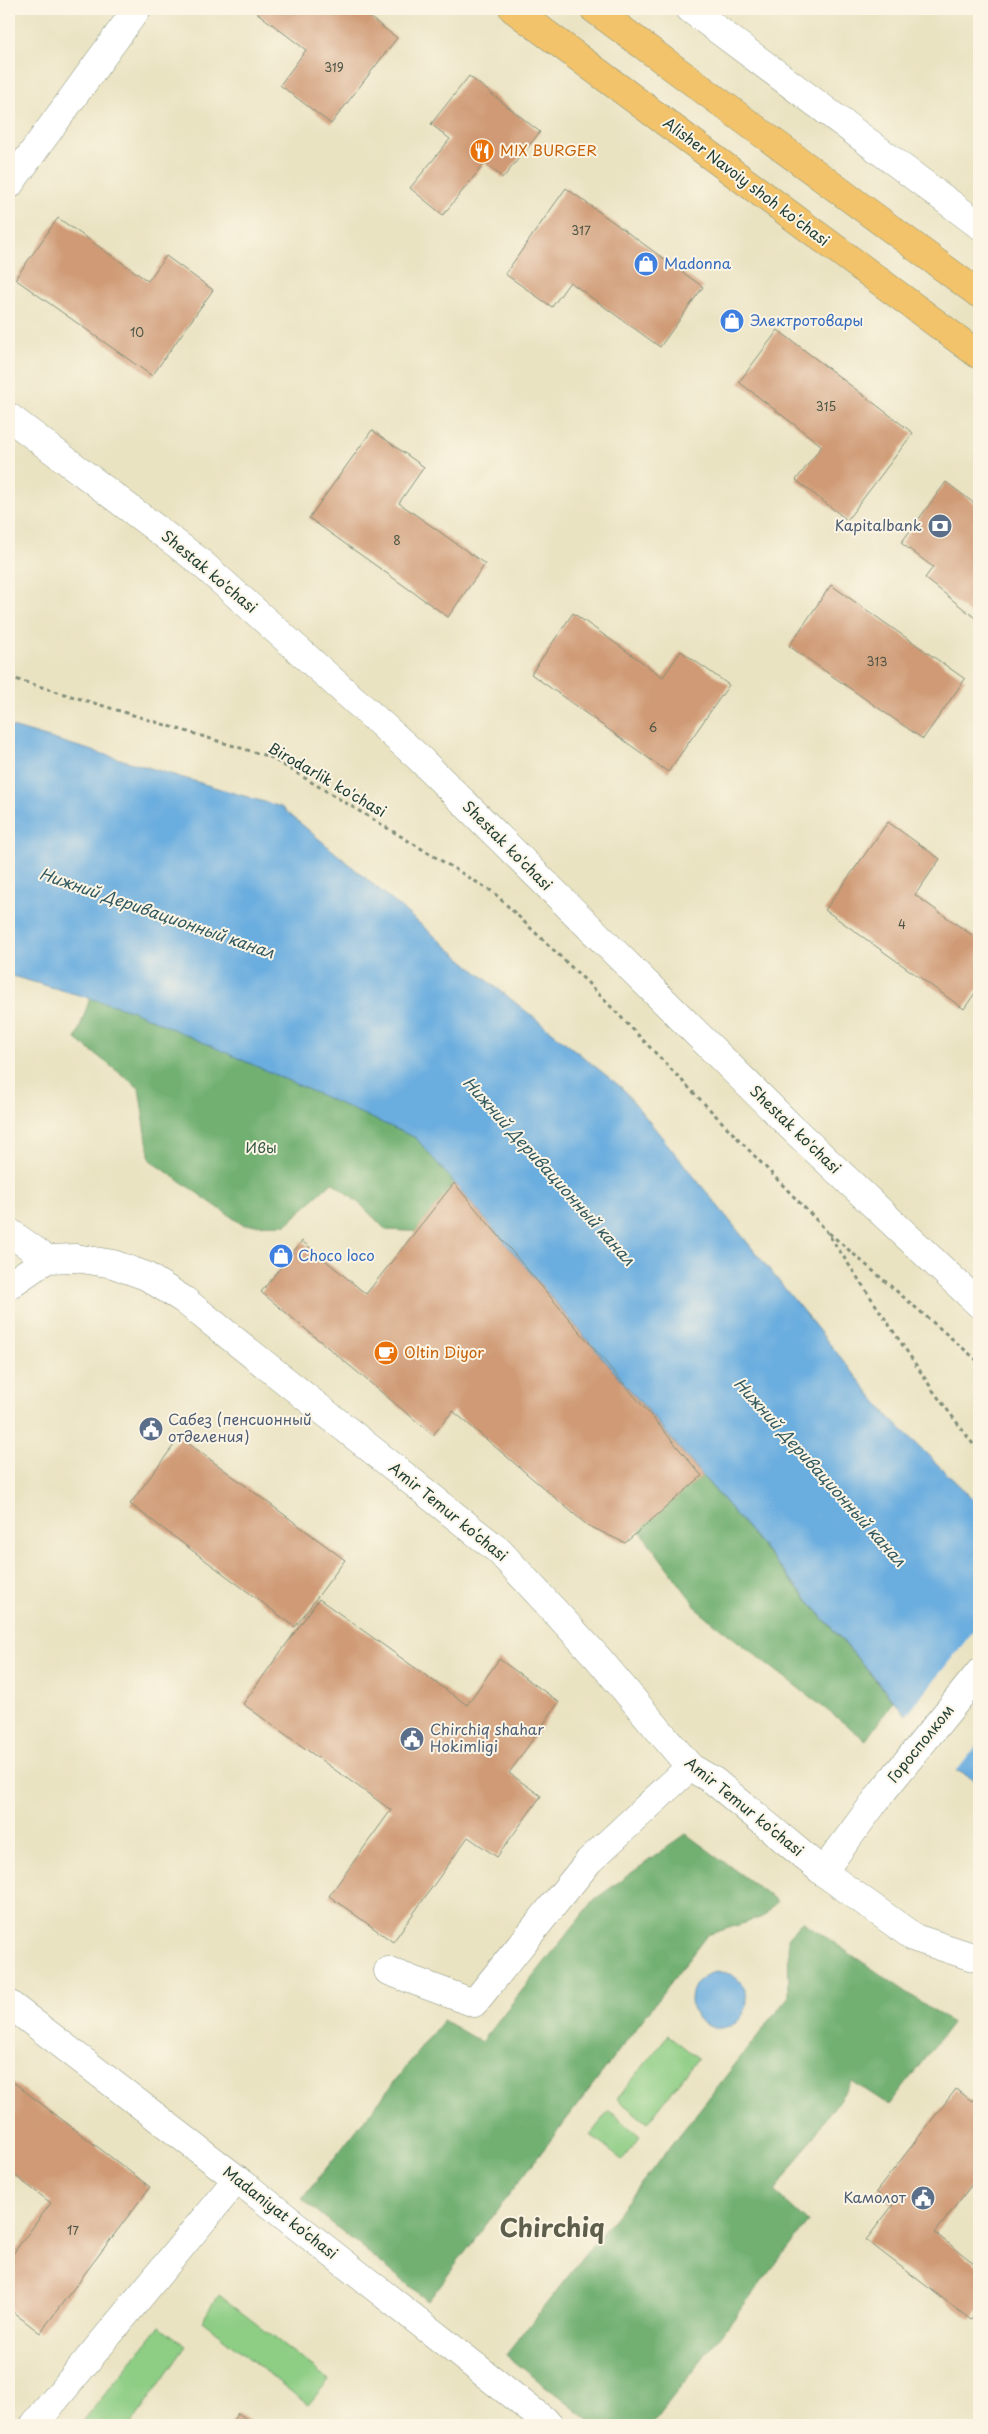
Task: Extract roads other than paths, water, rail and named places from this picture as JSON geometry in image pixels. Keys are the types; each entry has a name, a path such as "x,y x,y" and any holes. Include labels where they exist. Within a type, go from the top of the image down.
{"main road":[{"name":"Alisher Navoiy shoh koʻchasi","path":"513,9 979,355"},
{"path":"594,9 979,294"}],"street":[{"path":"9,186 137,9"},
{"path":"690,9 979,225"},
{"name":"Shestak ko'chasi","path":"9,417 199,560 418,757 790,1126 979,1304"},
{"path":"9,1232 47,1259 9,1285"},
{"name":"Amir Temur ko‘chasi","path":"47,1259 76,1258 113,1264 146,1276 184,1300 499,1551 598,1658 690,1767 714,1781 823,1872 915,1938 979,1960"},
{"name":"Горосполком","path":"823,1872 882,1792 979,1673"},
{"path":"388,1971 474,2003 589,1861 690,1767"},
{"name":"Madaniyat ko‘chasi","path":"9,2004 237,2179 550,2425"},
{"path":"34,2425 237,2179"}],"water":[{"name":"Нижний Деривационный канал","path":"9,726 281,807 482,976 622,1088 889,1417 979,1505 979,1782 950,1767 416,1138 131,1010 9,975"},
{"path":"719,1972 730,1974 739,1980 745,1989 747,2000 745,2011 739,2020 730,2026 719,2028 708,2026 699,2020 693,2011 691,2000 693,1989 699,1980 708,1974"}],"place":[{"name":"MIX BURGER","path":"482,151"},
{"name":"Madonna","path":"646,264"},
{"name":"Электротовары","path":"732,321"},
{"name":"Kapitalbank","path":"940,526"},
{"name":"Choco loco","path":"281,1256"},
{"name":"Oltin Diyor","path":"386,1353"},
{"name":"Сабез (пенсионный отделения)","path":"151,1429"},
{"name":"Chirchiq shahar Hokimligi","path":"412,1739"},
{"name":"Камолот","path":"923,2198"}],"district":[{"name":"Chirchiq","path":"552,2228"}],"park label":[{"name":"Ивы","path":"261,1148"}]}
